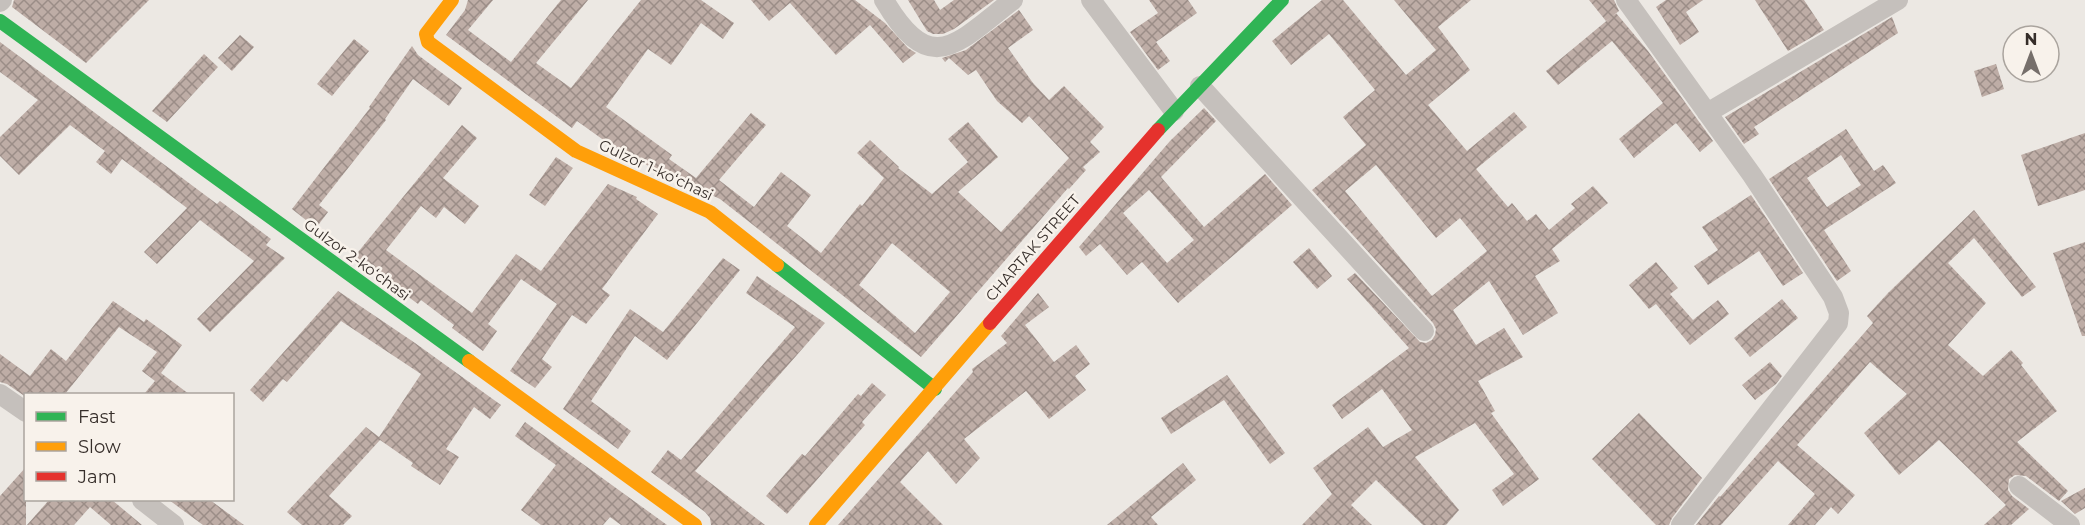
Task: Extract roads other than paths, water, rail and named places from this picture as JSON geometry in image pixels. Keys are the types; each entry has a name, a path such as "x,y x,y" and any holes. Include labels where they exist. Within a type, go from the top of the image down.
{"street":[{"name":"Gulzor 1-koʻchasi","path":"452,0 426,34 428,42 576,151 710,212 935,389"},
{"path":"884,0 895,19 915,40 930,47 942,48 955,44 1013,0"},
{"path":"1091,0 1174,111"},
{"name":"CHARTAK STREET","path":"816,525 1174,111 1282,0"},
{"path":"1626,0 1752,175 1833,297 1839,313 1838,322 1681,525"},
{"path":"1707,112 1898,0"},
{"name":"Gulzor 2-koʻchasi","path":"0,21 695,525"},
{"path":"1200,86 1424,331"},
{"path":"0,394 24,411"},
{"path":"2019,486 2070,525"},
{"path":"143,501 174,525"}]}
